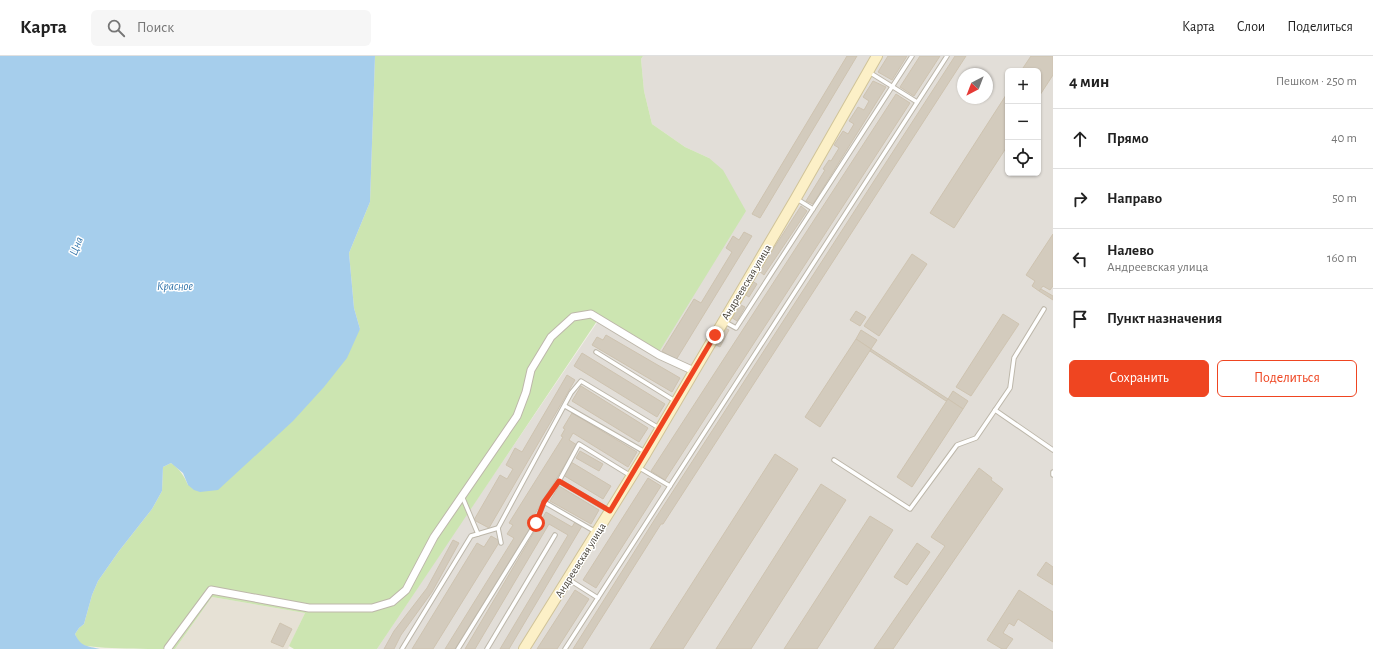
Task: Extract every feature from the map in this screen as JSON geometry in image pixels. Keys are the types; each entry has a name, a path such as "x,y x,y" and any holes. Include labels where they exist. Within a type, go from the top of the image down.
{"street":[{"name":"Андреевская улица","path":"524,649 638,467 796,198 877,56"},
{"path":"168,648 211,590 309,608 372,608 392,602 406,590 434,537 517,416 526,392 531,370 551,337 573,317 591,314 659,355 694,371"}],"lane":[{"path":"724,321 736,328 912,56"},
{"path":"565,649 946,56"},
{"path":"868,72 917,102"},
{"path":"796,198 813,209"},
{"path":"834,460 910,509 957,445 976,438 1010,388 1014,358 1044,309"},
{"path":"596,352 676,402"},
{"path":"501,543 498,528 571,393 581,381 660,429"},
{"path":"565,406 646,453"},
{"path":"995,410 1053,450"},
{"path":"458,649 536,523 544,502 559,481 579,444 632,476"},
{"path":"638,467 670,486"},
{"path":"559,481 610,511"},
{"path":"462,496 478,534"},
{"path":"544,502 597,532"},
{"path":"402,649 472,536 498,528"},
{"path":"487,649 555,534"},
{"path":"568,579 598,598"}],"shaded area":[{"path":"643,56 1053,56 1053,649 377,649 709,158 685,147 652,124 644,91 641,59"},
{"path":"212,597 305,613 288,649 175,649"}],"green space":[{"path":"375,56 643,56 641,59 644,91 652,124 685,147 709,158 723,170 746,211 659,352 599,318 377,649 294,649 289,646 305,613 212,597 175,649 112,648 82,645 75,634 84,624 92,595 98,581 119,551 152,509 162,491 163,467 171,463 181,473 188,485 360,329 354,308 349,253 370,202"}],"water":[{"name":"Красное","path":"0,56 375,56 370,202 349,253 354,308 360,329 347,358 324,387 293,421 218,490 200,492 194,490 188,485 183,473 171,463 163,467 162,491 152,509 119,551 98,581 92,595 84,624 75,634 82,644 100,649 0,649"}],"building":[{"path":"847,56 857,56 760,218 752,214"},
{"path":"888,56 907,56 892,80 878,72"},
{"path":"920,56 940,56 914,96 900,87"},
{"path":"955,56 966,56 663,524 661,524 582,649 573,649 655,519"},
{"path":"1031,56 1053,56 1053,75 1041,93 1041,68 1023,68"},
{"path":"873,81 886,87 813,204 806,201 825,170 823,169 829,160 831,161 839,148 834,145 843,131 848,134 854,124 849,121 858,107 864,110 869,101 863,97"},
{"path":"896,94 910,103 665,480 651,471"},
{"path":"1005,97 1005,150 954,228 930,213"},
{"path":"801,206 807,211 764,275 759,271"},
{"path":"744,232 752,236 676,360 662,351 694,299 701,303 732,252 726,248 733,236 739,240"},
{"path":"1053,234 1053,286 1050,290 1043,286 1039,291 1032,286 1035,281 1026,275"},
{"path":"912,254 927,264 879,336 864,326"},
{"path":"752,281 757,284 749,297 744,294"},
{"path":"1041,289 1053,296 1053,300 1039,291"},
{"path":"739,304 745,307 737,321 731,317"},
{"path":"856,311 866,317 860,326 850,320"},
{"path":"1003,314 1019,324 971,396 956,387"},
{"path":"723,327 729,330 720,347 714,344"},
{"path":"861,330 877,340 871,349 856,339"},
{"path":"606,335 680,378 672,392 592,345 597,337 603,340"},
{"path":"856,339 871,349 820,427 805,417"},
{"path":"871,349 948,399 946,401 870,351"},
{"path":"582,353 665,404 657,417 574,366"},
{"path":"567,375 575,380 489,528 474,520 500,475 507,479 513,469 506,465 515,448 522,452"},
{"path":"581,386 648,428 639,442 572,401"},
{"path":"953,391 968,401 963,409 948,399"},
{"path":"948,399 963,409 912,487 897,477"},
{"path":"572,413 637,452 628,467 573,433 569,440 577,445 531,520 534,522 455,649 445,649 514,538 507,534 513,525 509,523 563,437 561,436 565,429 563,428"},
{"path":"580,451 603,464 599,471 576,458"},
{"path":"775,454 798,469 683,649 650,649"},
{"path":"571,462 611,486 603,499 563,475"},
{"path":"979,468 1003,489 893,649 874,649 945,546 931,537"},
{"path":"648,478 661,486 596,588 583,580"},
{"path":"821,484 846,500 751,649 716,649"},
{"path":"559,486 599,510 591,524 550,501"},
{"path":"546,512 572,527 575,522 582,526 509,649 500,649 568,535 549,524 475,649 465,649"},
{"path":"870,516 893,530 817,649 784,649"},
{"path":"491,536 500,541 433,649 412,649 477,543 484,547"},
{"path":"453,540 459,543 432,592 401,635 394,649 384,649 394,631 427,588"},
{"path":"917,543 930,552 907,585 894,577"},
{"path":"1046,562 1053,567 1053,585 1037,575"},
{"path":"575,590 589,599 557,649 537,649"},
{"path":"1019,590 1053,612 1053,642 1018,619 1014,626 1009,623 1003,633 1013,639 1006,649 1002,649 987,640"},
{"path":"280,623 292,629 283,647 271,642"}],"route":[{"path":"536,523 544,502 559,481 610,511 646,453 715,335"}],"water label":[{"name":"Цна","path":"76,246"}]}
